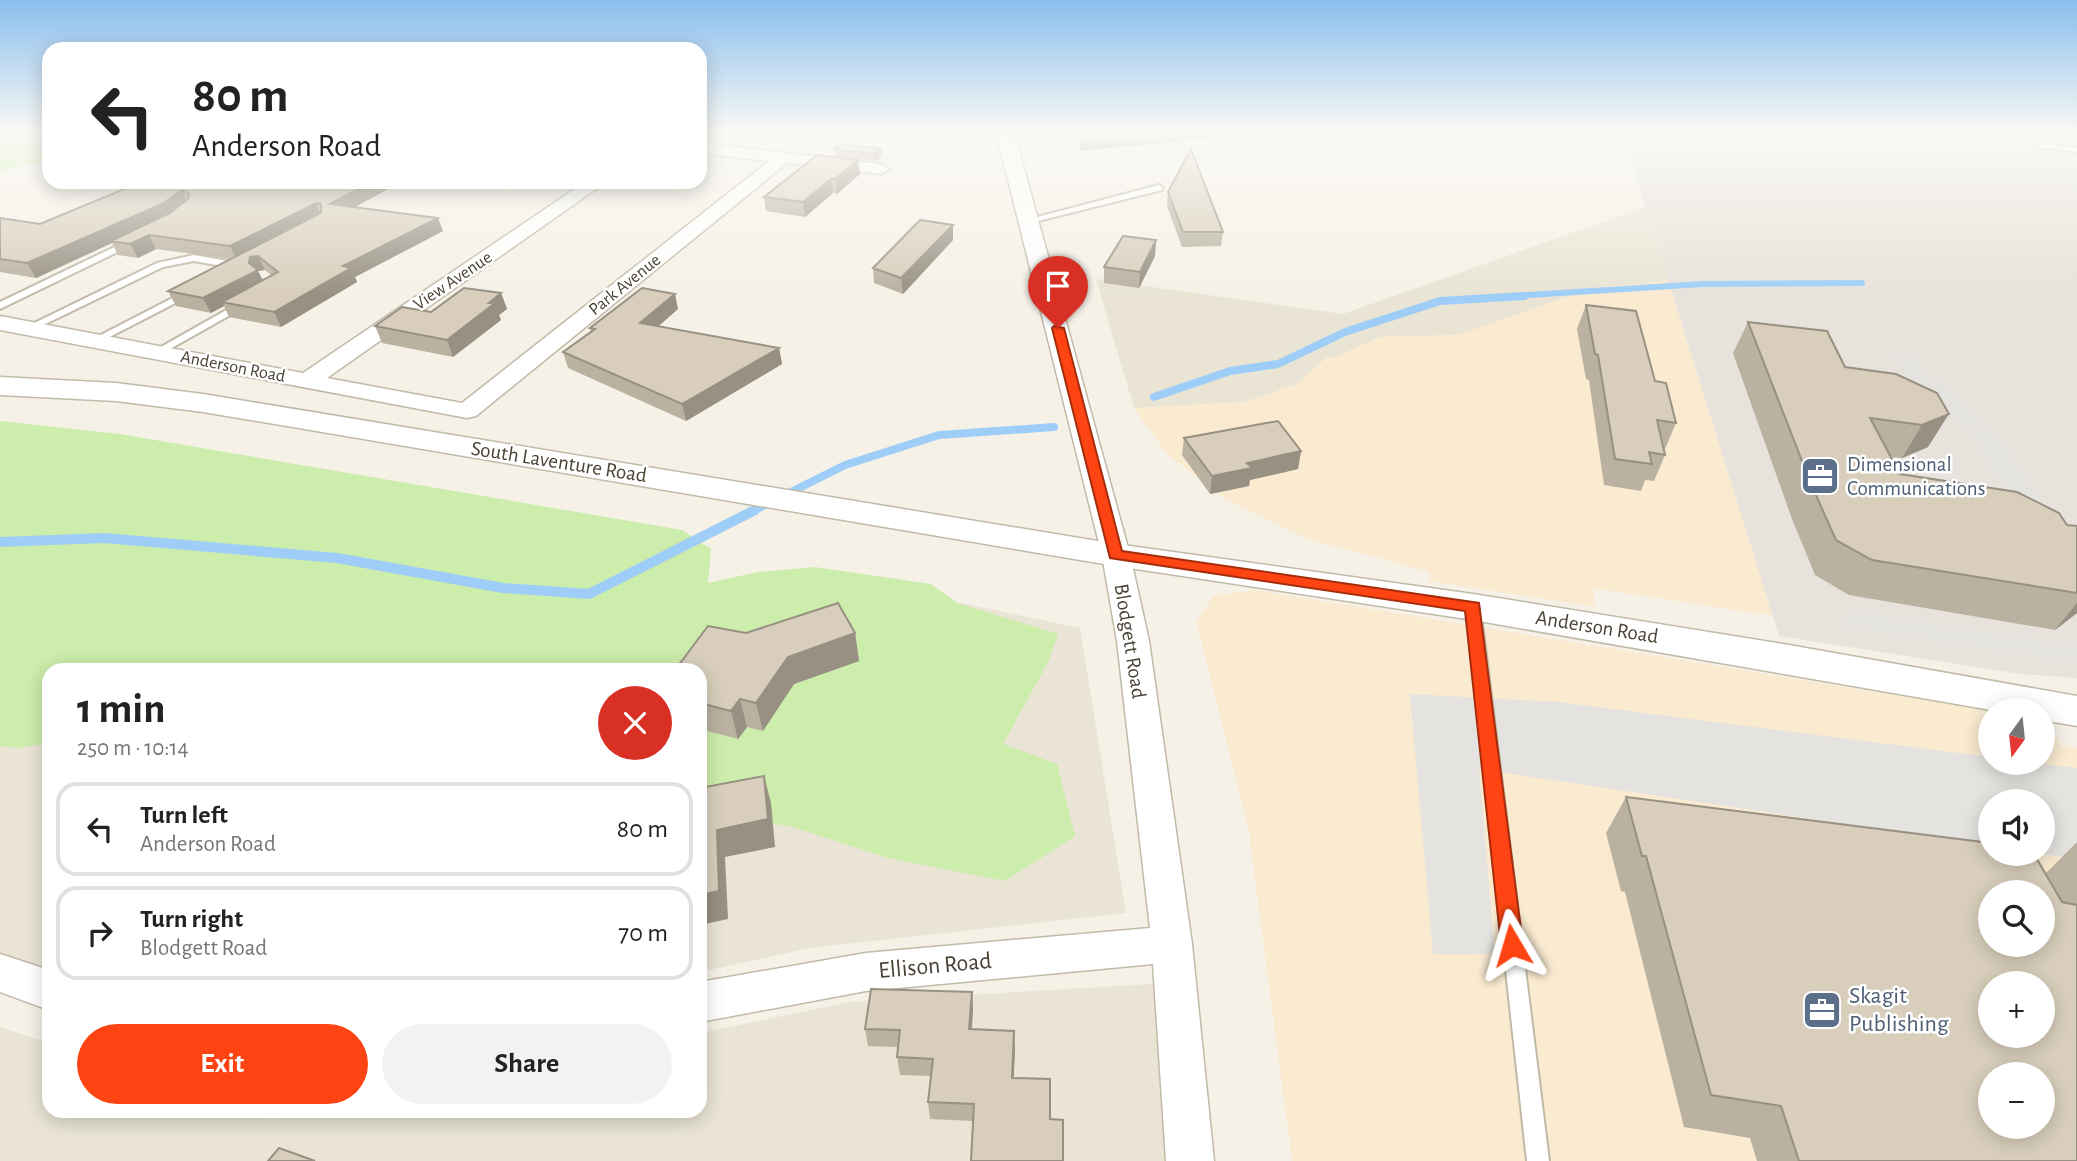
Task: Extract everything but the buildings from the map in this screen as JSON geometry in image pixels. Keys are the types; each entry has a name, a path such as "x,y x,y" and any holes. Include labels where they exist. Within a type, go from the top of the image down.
{"street":[{"name":"Park Avenue","path":"467,411 748,186"},
{"name":"Blodgett Road","path":"1020,186 1116,555 1133,641 1172,944 1190,1161"},
{"name":"View Avenue","path":"308,380 587,189"},
{"name":"Anderson Road","path":"0,323 467,411"},
{"name":"South Laventure Road","path":"0,386 81,389 160,397 1116,555"},
{"name":"Anderson Road","path":"1116,555 1473,607 1789,659 2077,711"},
{"name":"Ellison Road","path":"707,1001 866,972 1172,944"},
{"path":"0,973 42,988"}],"lane":[{"path":"1030,220 1159,188"},
{"path":"0,306 138,239"},
{"path":"29,328 160,265 194,258 239,266"},
{"path":"227,272 251,260"},
{"path":"94,341 203,285"},
{"path":"157,352 256,296"},
{"path":"1473,607 1538,1161"}],"shaded area":[{"path":"1639,186 2077,186 2077,678 2021,674 1779,636"},
{"path":"1645,207 1668,281 1592,288 1459,335 1380,337 1336,357 1327,357 1297,384 1245,402 1134,408 1096,279 1343,314"},
{"path":"1668,281 1773,616 1593,588 1595,607 1430,581 1430,572 1308,539 1225,499 1166,453 1134,408 1245,402 1297,384 1327,357 1337,357 1380,337 1459,335 1592,288"},
{"path":"1892,353 1915,356 1925,374 1987,427 1966,425 1907,376"},
{"path":"1970,430 1998,434 2043,505 2012,501"},
{"path":"814,572 1080,628 1126,913 810,948 707,970 707,665"},
{"path":"1255,590 1978,709 1978,775 2055,775 2055,735 2061,746 2077,748 2077,1161 1292,1161 1248,825 1196,622 1214,596"},
{"path":"1851,611 2077,647 2077,662 1844,626"},
{"path":"0,694 42,704 42,972 0,957"},
{"path":"1410,694 1557,702 1978,755 1978,775 2055,775 2055,765 2077,768 2077,859 2055,856 2055,789 1978,789 1978,844 1479,769 1495,954 1433,954"},
{"path":"1168,983 1166,1161 0,1161 0,1027 42,1041 42,1118 707,1118 707,1032 850,1002"}],"green space":[{"path":"0,421 120,434 682,530 711,549 708,583 758,572 815,567 931,584 957,603 1058,634 1048,662 1003,744 1057,764 1075,836 1005,881 888,858 790,826 707,815 707,663 42,663 42,744 18,748 0,746"}],"waterway":[{"path":"1497,297 1703,284 1862,283"},
{"path":"1154,397 1230,371 1278,364 1345,332 1440,301 1524,296"},
{"path":"755,510 845,465 939,435 1054,427"},
{"path":"0,542 104,538 337,558 503,588 589,594 755,510"},
{"path":"751,512 755,510"}],"place":[{"name":"Dimensional Communications","path":"1820,476"},
{"name":"Skagit Publishing","path":"1822,1010"}],"route":[{"path":"1058,328 1116,555 1473,607 1512,945"}]}
